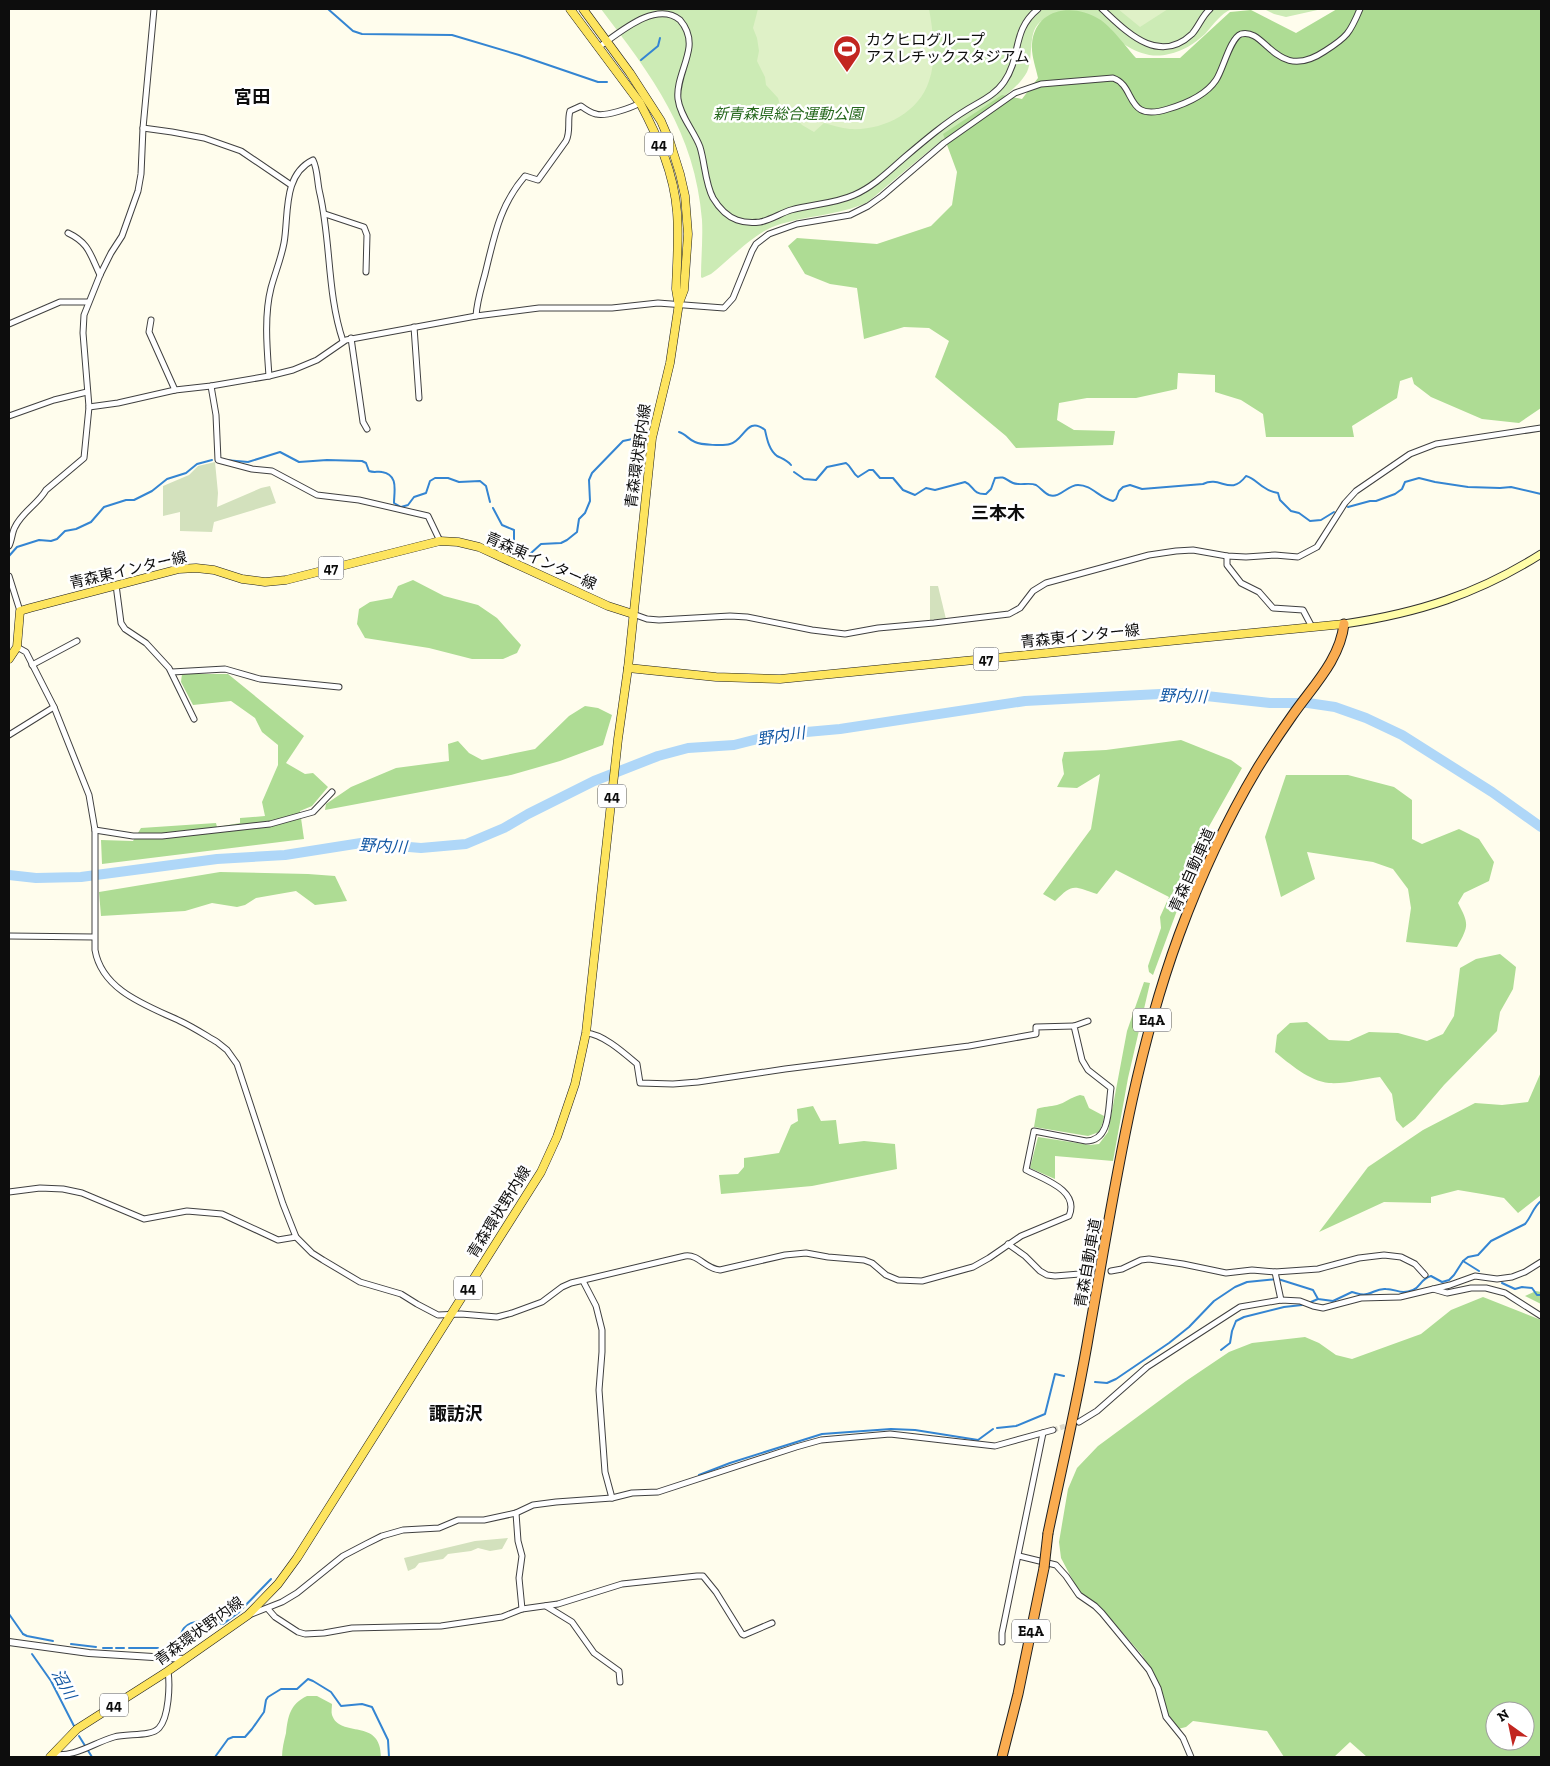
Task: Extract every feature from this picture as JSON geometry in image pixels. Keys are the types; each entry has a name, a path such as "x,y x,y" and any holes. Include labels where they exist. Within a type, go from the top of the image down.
{"highway":[{"name":"青森自動車道","path":"1002,1757 1018,1694 1044,1568 1048,1533 1075,1411 1128,1126 1150,1029 1178,936 1200,883 1246,787 1292,716 1337,652 1344,624"}],"main road":[{"name":"青森環状野内線","path":"570,9 640,103 659,142 672,183 676,209 676,289 679,303"},
{"name":"青森環状野内線","path":"583,9 648,98 661,121 680,174 688,234 684,290 679,303 670,362 652,438 633,614"},
{"name":"青森東インター線","path":"20,611 179,569 214,570 242,579 265,582 286,580 440,541 458,542 479,547 608,606 633,614"},
{"path":"1344,624 1398,614 1461,596 1498,580 1541,554"},
{"path":"9,658 18,647 20,611"},
{"name":"44","path":"628,668 633,614"},
{"name":"青森東インター線","path":"628,668 716,677 780,679 1344,624"},
{"name":"青森環状野内線","path":"51,1756 77,1729 168,1671 248,1615 278,1584 297,1558 541,1172 557,1137 575,1084 586,1033 617,744 628,668"}],"street":[{"path":"9,546 14,528 20,519 46,490 84,458 89,407 83,333 84,315 100,275 122,236 138,192 154,9"},
{"path":"640,9 640,17"},
{"path":"598,47 648,11 661,11 674,15 685,27 689,49 678,89 680,107 700,146 711,195 728,215 743,222 752,223 762,222 789,210 845,199 862,191 878,180 940,128 997,90 1011,70 1023,26 1038,9"},
{"path":"1102,9 1136,39 1156,47 1178,44 1186,39 1210,9"},
{"path":"89,407 118,403 174,390 270,376 293,370 317,360 351,338 476,316 539,308 612,308 658,303 679,303 724,308 733,298 752,251 762,238 791,226 850,215 868,206 944,143 1016,93 1040,84 1113,78 1121,83 1140,110 1149,113 1163,111 1194,99 1209,88 1216,80 1234,42 1240,35 1253,36 1287,60 1305,62 1323,53 1345,38 1352,29 1360,9"},
{"path":"476,316 477,301 499,219 517,185 525,176 538,180 570,135 568,116 570,111 581,106 596,114 604,114 628,110 640,103"},
{"path":"143,128 204,138 241,151 291,185"},
{"path":"270,376 267,350 269,302 284,244 291,185 305,165 312,160 325,214 333,294 338,329 343,342"},
{"path":"325,214 364,227 367,235 366,272"},
{"path":"68,233 80,239 86,245 100,275"},
{"path":"9,324 60,302 88,302"},
{"path":"151,320 150,332 174,390"},
{"path":"414,327 419,398"},
{"path":"351,338 363,422 368,430"},
{"path":"211,386 216,415 218,460 244,466 252,470 272,471 318,495 359,500 428,516 440,541"},
{"path":"9,416 54,400 87,392"},
{"path":"633,614 647,619 658,620 730,616 747,617 812,630 845,634 878,628 1009,614 1020,608 1032,591 1046,583 1149,555 1193,550 1227,556 1275,555 1298,557 1317,547 1345,503 1356,491 1410,454 1436,444 1541,428"},
{"path":"1227,556 1227,565 1241,583 1259,592 1273,608 1303,610 1312,627"},
{"path":"9,576 20,611"},
{"path":"116,585 121,623 125,629 146,643 172,672 194,719"},
{"path":"32,665 77,641"},
{"path":"18,647 26,652 54,707 89,795 95,830 94,937 96,958 110,980 141,1004 182,1022 217,1042 227,1050 237,1064 283,1204 296,1237 312,1253 360,1282 401,1294 438,1315 451,1316 461,1314 497,1317 542,1302 562,1287 571,1283 685,1256 693,1256 709,1268 720,1270 785,1255 806,1253 864,1260 898,1280 922,1281 972,1267 989,1258 1008,1244 1035,1230 1065,1218 1070,1212 1069,1200 1062,1189 1026,1170 1034,1131 1093,1141 1103,1134 1111,1088 1088,1070 1082,1060 1074,1026"},
{"path":"172,672 225,669 260,679 340,688"},
{"path":"9,735 54,707"},
{"path":"95,830 128,836 162,836 270,824 313,812 332,792"},
{"path":"9,936 94,937"},
{"path":"586,1033 593,1033 620,1050 637,1064 640,1083 673,1084 969,1046 1036,1034 1036,1027 1074,1026 1088,1021"},
{"path":"9,1192 40,1188 63,1189 82,1193 144,1219 187,1211 216,1213 228,1216 278,1240 296,1237"},
{"path":"1008,1244 1047,1275 1061,1276 1092,1273"},
{"path":"1111,1271 1149,1259 1226,1273 1252,1270 1276,1277 1318,1269 1359,1258 1384,1255 1401,1257 1408,1260 1415,1264 1425,1275"},
{"path":"1079,1422 1097,1410 1147,1367 1240,1307 1281,1300 1300,1301 1323,1308 1361,1298 1400,1297 1476,1276 1497,1279 1512,1276 1525,1272 1541,1262"},
{"path":"1276,1277 1281,1300"},
{"path":"583,1281 596,1306 602,1330 599,1390 605,1472 612,1498"},
{"path":"1433,1289 1447,1294 1471,1288 1486,1288 1505,1293 1541,1316"},
{"path":"248,1615 268,1608 297,1593 343,1556 382,1536 403,1530 439,1528 458,1520 484,1520 516,1512 533,1505 612,1498 632,1493 670,1490 796,1446 836,1438 877,1434 903,1435 995,1446 1053,1430"},
{"path":"1002,1642 1002,1633 1043,1432"},
{"path":"516,1512 518,1541 522,1556 519,1578 522,1609"},
{"path":"1019,1556 1056,1565 1066,1576 1078,1595 1095,1606 1135,1652 1152,1675 1158,1688 1166,1717 1183,1738 1191,1757"},
{"path":"268,1608 280,1620 298,1632 305,1634 352,1628 441,1626 502,1618 522,1609 546,1606 622,1584 703,1576 712,1586 742,1634 744,1635 772,1623"},
{"path":"546,1606 572,1622 594,1653 619,1671 620,1682"},
{"path":"9,1642 94,1654 185,1659"},
{"path":"51,1756 72,1754 114,1737 150,1733 157,1730 161,1725 168,1701 170,1686 168,1671"}],"green space":[{"name":"新青森県総合運動公園","path":"601,9 1232,9 1221,16 1205,34 1192,44 1179,51 1159,56 1141,53 1133,49 1085,19 1047,19 1040,22 1033,34 1029,65 1021,81 1003,98 950,134 868,202 857,207 786,222 767,229 711,274 702,278 702,220 698,188 680,132 654,82"},
{"name":"カクヒログループ アスレチックスタジアム","path":"758,9 929,9 934,54 929,81 924,92 908,111 886,123 862,129 850,129 824,123 814,132 802,125 788,109 780,105 778,98 766,85 765,77 757,61 759,51 753,28"},
{"path":"1118,9 1168,9 1140,27"},
{"path":"1264,9 1322,9 1286,17"},
{"path":"1337,9 1541,9 1541,408 1519,423 1482,419 1431,397 1414,384 1412,377 1400,381 1397,398 1352,426 1354,437 1266,437 1263,414 1241,400 1215,392 1215,375 1178,373 1177,389 1136,398 1087,398 1059,403 1057,420 1074,430 1115,431 1113,445 1016,448 1006,436 935,377 949,341 929,328 904,327 864,339 857,288 830,284 805,274 788,246 797,238 877,244 931,226 952,205 957,172 943,134 1002,95 1022,99 1038,78 1032,48 1035,32 1040,23 1048,16 1057,12 1067,10 1078,11 1099,19 1113,31 1136,58 1180,58 1230,12 1251,10 1296,33"},
{"path":"215,462 218,493 217,507 270,486 276,503 214,522 212,532 180,531 180,512 163,516 163,486 189,475 198,466"},
{"path":"413,580 444,596 478,605 497,618 521,645 517,653 503,659 472,659 429,648 365,638 357,624 359,609 370,602 392,598 398,586"},
{"path":"930,586 938,586 946,619 930,620"},
{"path":"182,674 228,674 304,736 286,763 305,774 313,773 328,787 312,806 300,811 304,839 102,864 101,840 133,841 141,828 216,823 217,827 240,823 240,818 265,816 262,802 278,765 278,745 262,732 255,718 231,701 193,705 181,682"},
{"path":"585,706 598,708 612,715 603,745 560,761 511,775 325,810 326,804 351,787 396,768 449,761 448,744 458,741 469,753 482,760 535,749 569,716"},
{"path":"1181,740 1231,760 1242,768 1207,830 1153,975 1149,972 1148,966 1161,928 1160,917 1169,897 1116,870 1097,894 1074,888 1066,891 1055,901 1043,894 1091,829 1100,774 1077,788 1057,787 1064,774 1062,760 1064,752 1106,750"},
{"path":"1286,775 1348,775 1394,787 1412,800 1412,839 1422,844 1459,829 1479,839 1494,862 1489,881 1464,893 1458,903 1466,925 1464,934 1457,947 1406,942 1411,908 1408,889 1393,869 1373,862 1307,852 1315,879 1281,897 1265,837"},
{"path":"220,872 335,876 347,901 315,905 296,891 256,898 245,905 237,907 212,903 185,911 101,916 99,892"},
{"path":"1500,954 1516,967 1513,989 1500,1012 1497,1031 1444,1085 1415,1119 1403,1128 1396,1120 1392,1094 1380,1077 1342,1083 1322,1082 1300,1071 1275,1052 1277,1035 1290,1023 1307,1022 1329,1040 1349,1041 1369,1032 1398,1033 1427,1041 1443,1034 1454,1016 1460,968 1476,959"},
{"path":"1144,982 1150,983 1128,1078 1113,1161 1055,1156 1055,1179 1030,1168 1038,1137 1090,1145 1099,1144 1108,1132 1127,1031"},
{"path":"1541,1072 1541,1195 1518,1213 1504,1198 1458,1190 1431,1197 1431,1203 1384,1202 1319,1232 1368,1167 1423,1130 1475,1103 1502,1105 1528,1102"},
{"path":"1080,1095 1084,1096 1089,1108 1104,1116 1099,1132 1088,1136 1034,1127 1037,1109 1054,1106"},
{"path":"813,1106 821,1121 836,1120 839,1144 864,1141 895,1144 897,1169 812,1186 721,1194 719,1175 738,1174 744,1167 744,1158 779,1153 791,1125 798,1121 797,1109"},
{"path":"1536,1291 1541,1292 1541,1304 1525,1296"},
{"path":"1483,1297 1541,1320 1541,1757 1367,1757 1350,1742 1334,1757 1284,1757 1267,1731 1193,1721 1186,1727 1178,1729 1166,1711 1160,1687 1142,1655 1114,1623 1079,1592 1061,1558 1059,1542 1068,1489 1077,1468 1098,1446 1186,1381 1229,1352 1252,1343 1305,1337 1319,1343 1336,1355 1352,1359 1421,1334 1451,1310"},
{"path":"508,1538 502,1549 490,1551 478,1548 471,1551 448,1554 443,1559 419,1563 415,1568 408,1571 404,1558 475,1541"},
{"path":"307,1696 317,1696 332,1704 332,1715 336,1722 343,1726 368,1732 379,1745 381,1757 282,1757 291,1711 301,1699"}],"waterway":[{"path":"328,9 353,31 362,34 452,35 598,82 607,82"},
{"path":"641,60 658,46 660,38"},
{"path":"679,432 698,443 723,445 735,442 750,427 754,425 759,426 765,430 774,454 791,465"},
{"path":"493,508 502,525 514,530 514,547 523,555 530,554 541,544 561,543 577,532 579,519 585,513 590,501 589,480 592,473 623,441 642,437"},
{"path":"225,460 248,462 280,452 299,462 327,460 362,461 366,463 369,471 382,472 391,476 395,489 394,503 401,507 408,505 414,497 426,493 430,481 435,478 448,478 459,482 480,481 486,486 490,502"},
{"path":"9,556 17,547 39,540 51,541 57,539 65,531 76,529 91,522 104,507 126,500 134,500 152,491 167,479 186,473 197,464 212,460"},
{"path":"794,472 804,479 816,480 827,467 846,463 858,477 869,470 873,470 880,478 893,478 903,490 915,495 926,488 935,490 965,482 978,493 986,494 991,489 995,478 1001,477 1016,484 1036,485 1047,494 1053,496 1060,494 1070,487 1083,486 1113,501 1123,487 1130,485 1142,489 1209,482 1235,485 1246,476 1268,490 1278,493 1280,500 1291,511 1299,513 1310,521 1321,520 1334,512"},
{"path":"1348,507 1376,501 1395,494 1402,489 1405,482 1419,478 1468,487 1511,487 1541,494"},
{"name":"野内川","path":"9,875 36,878 81,877 217,859 285,855 361,843 421,848 466,844 504,828 594,781 658,756 688,748 734,745 773,735 840,729 1025,701 1179,693 1270,703 1308,703 1335,707 1366,718 1402,735 1492,792 1541,827"},
{"path":"1095,1382 1107,1383 1116,1379 1169,1343 1189,1327 1214,1301 1235,1287 1247,1282 1278,1279 1313,1290 1318,1299 1333,1301 1352,1292 1363,1295 1383,1289 1402,1292 1409,1291 1416,1289 1425,1279 1431,1276 1442,1282 1449,1280 1468,1257 1478,1255 1491,1241 1525,1224 1541,1201"},
{"path":"1463,1261 1479,1271"},
{"path":"1502,1283 1515,1289 1522,1287 1532,1288 1537,1295 1541,1295"},
{"path":"1311,1302 1318,1299"},
{"path":"1221,1350 1230,1343 1236,1321 1244,1317 1284,1307 1302,1305"},
{"path":"997,1428 1016,1426 1045,1414 1055,1374 1064,1376"},
{"path":"699,1475 730,1463 822,1434 891,1429 915,1430 978,1440 993,1429"},
{"path":"165,1648 173,1649 184,1628 192,1623 208,1621 223,1624 238,1613 271,1579"},
{"name":"沼川","path":"9,1614 23,1634"},
{"path":"23,1634 53,1641"},
{"path":"71,1644 96,1647"},
{"path":"103,1648 112,1648"},
{"path":"116,1648 124,1648"},
{"path":"129,1648 158,1648"},
{"name":"沼川","path":"32,1654 51,1681 74,1726"},
{"path":"215,1757 228,1739 245,1737 264,1712 268,1697 281,1689 297,1689 308,1679 331,1692 341,1706 362,1704 372,1707 388,1740 389,1757"},
{"name":"沼川","path":"79,1736 92,1757"}],"tunnel":[{"path":"1053,1430 1072,1424"}],"place":[{"name":"カクヒログループ アスレチックスタジアム","path":"847,73"}],"district":[{"name":"宮田","path":"252,97"},
{"name":"三本木","path":"998,513"},
{"name":"諏訪沢","path":"456,1414"}]}
